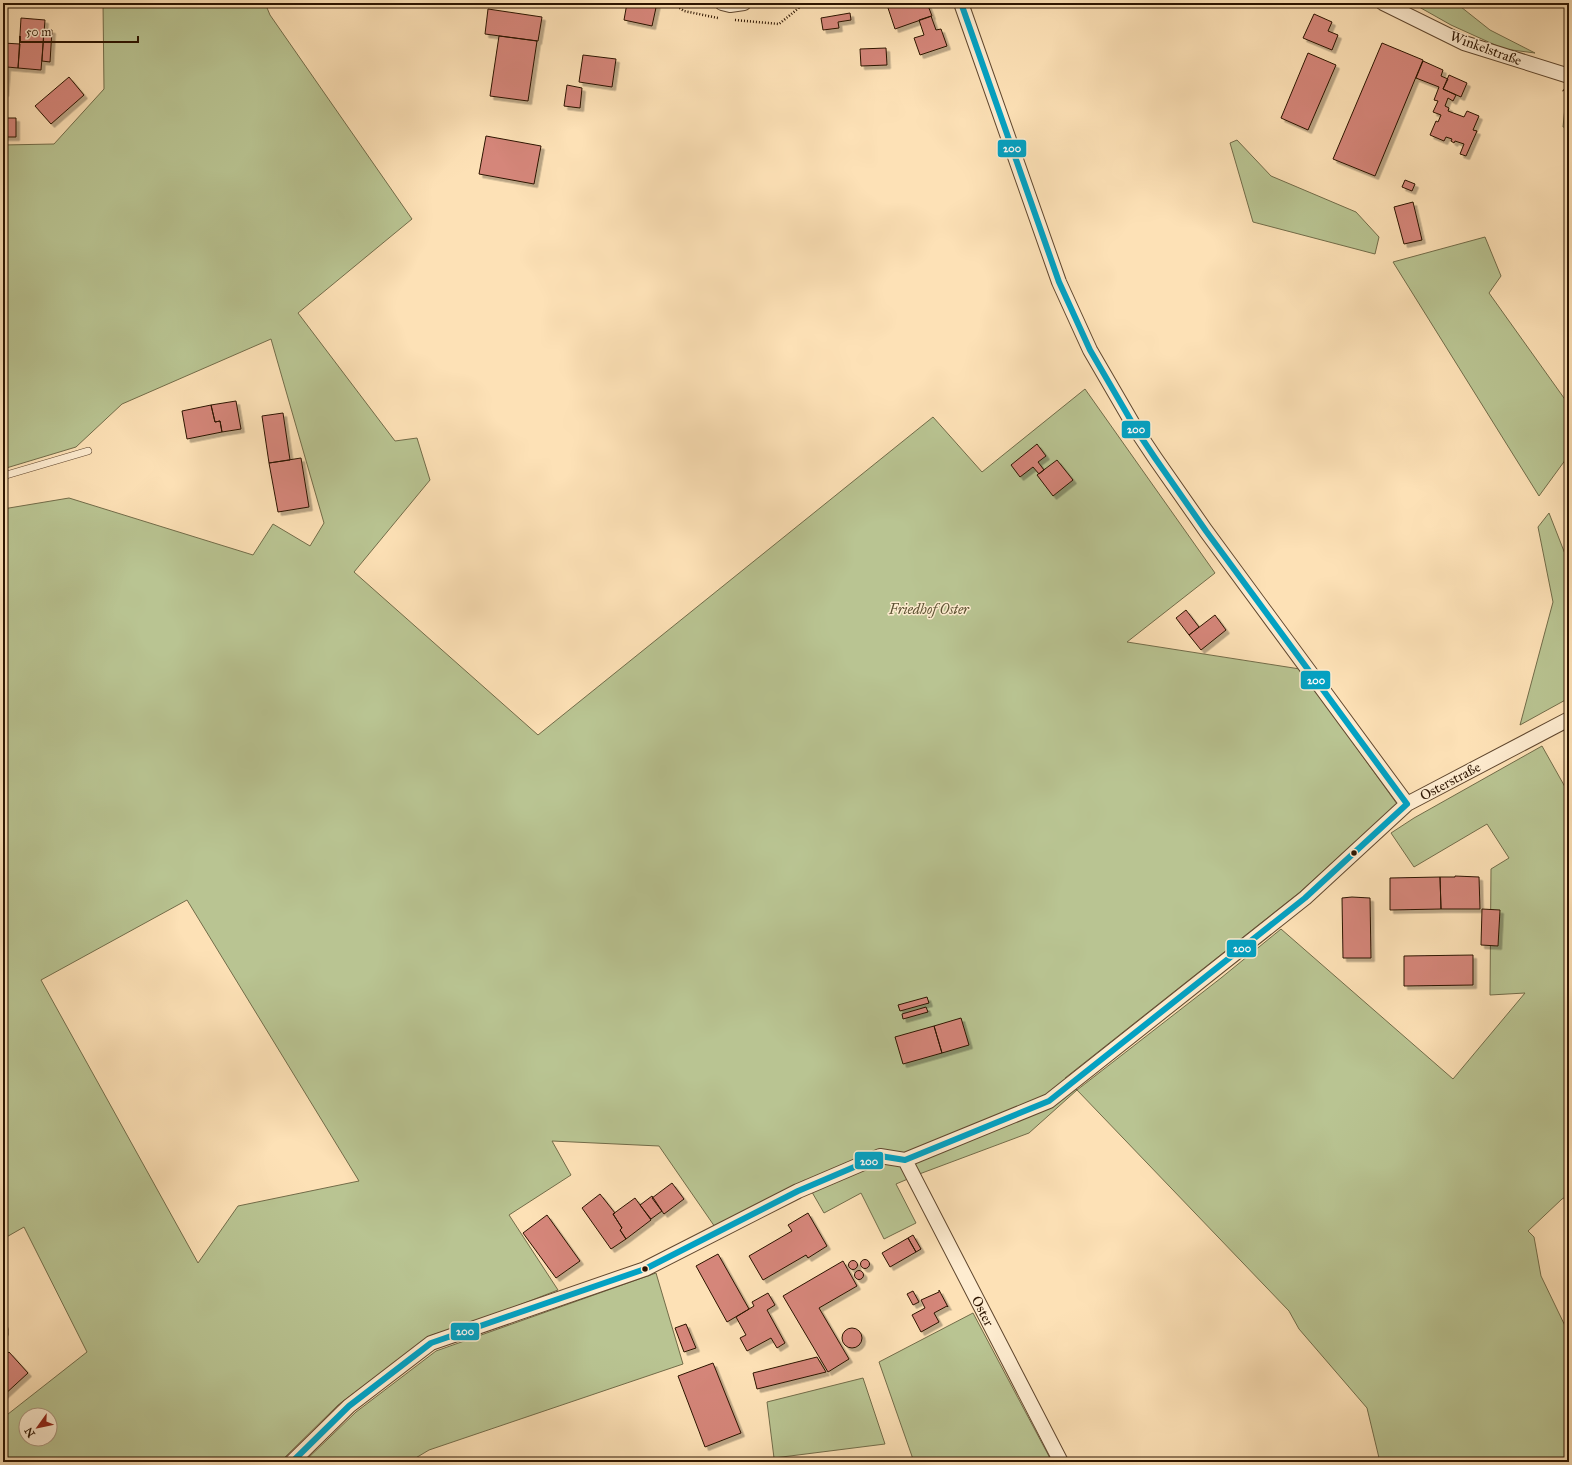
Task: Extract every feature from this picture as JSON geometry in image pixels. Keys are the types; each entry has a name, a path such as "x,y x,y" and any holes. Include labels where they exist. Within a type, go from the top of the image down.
{"street":[{"path":"722,3 730,5 744,3"},
{"name":"Osterstraße","path":"961,3 1058,282 1090,350 1137,431 1206,532 1407,804 1569,719"},
{"name":"Winkelstraße","path":"1384,3 1464,43 1569,76"},
{"path":"292,1462 349,1406 431,1343 645,1269 798,1191 880,1156 905,1160 1049,1101 1305,898 1407,804"},
{"name":"Oster","path":"905,1160 1061,1462"}],"lane":[{"path":"3,476 88,451"},
{"path":"3,1322 5,1332 3,1341"}],"green space":[{"name":"Friedhof Oster","path":"103,3 265,3 270,15 412,219 298,313 395,441 417,438 430,480 354,572 538,735 933,417 982,472 1085,389 1215,573 1127,642 1300,669 1397,804 1300,892 1065,1078 1077,1090 1029,1133 896,1184 916,1223 884,1239 861,1193 824,1213 805,1180 715,1227 659,1146 552,1141 571,1175 509,1215 558,1290 478,1321 432,1335 338,1405 280,1462 3,1462 3,1418 87,1352 24,1227 3,1239 3,509 69,498 253,555 273,524 310,546 324,523 271,339 122,404 76,447 3,469 3,145 54,144 104,89","holes":["187,900 359,1181 238,1206 198,1263 41,980"]},
{"path":"1412,3 1456,3 1490,30 1535,53 1504,49 1451,25"},
{"path":"1565,107 1569,107 1569,128 1563,127"},
{"path":"1237,140 1271,176 1356,212 1379,237 1375,254 1253,222 1230,143"},
{"path":"1485,237 1501,276 1489,293 1569,405 1569,430 1566,459 1539,496 1393,262"},
{"path":"1549,513 1569,564 1569,698 1520,725 1553,602 1538,527"},
{"path":"1542,746 1569,794 1569,1195 1562,1199 1528,1231 1534,1237 1541,1276 1569,1334 1569,1462 1380,1462 1367,1408 1299,1329 1289,1311 1077,1090 1221,978 1281,929 1453,1079 1525,993 1490,995 1491,869 1509,858 1487,824 1414,867 1391,833 1414,818"},
{"path":"656,1273 683,1364 429,1450 409,1462 304,1462 356,1412 436,1351"},
{"path":"973,1313 1052,1462 914,1462 879,1362"},
{"path":"863,1378 885,1444 774,1458 767,1402"}],"building":[{"path":"627,3 657,3 652,26 624,20"},
{"path":"893,3 927,3 932,16 895,29 887,5"},
{"path":"488,9 542,17 538,41 485,34"},
{"path":"850,13 851,20 838,22 839,28 823,30 821,18"},
{"path":"1314,14 1332,22 1328,31 1338,35 1332,50 1303,38"},
{"path":"931,16 936,30 941,29 947,46 920,55 914,38 924,35 919,20"},
{"path":"21,18 45,20 41,70 18,68"},
{"path":"44,29 52,30 50,62 42,61"},
{"path":"499,36 537,41 528,101 490,96"},
{"path":"3,43 20,44 18,68 7,67 5,93 3,93"},
{"path":"1382,43 1423,60 1375,176 1333,159"},
{"path":"886,48 887,65 861,66 860,49"},
{"path":"1308,53 1336,65 1308,130 1281,118"},
{"path":"583,55 616,59 612,87 579,82"},
{"path":"1423,61 1443,70 1441,76 1448,79 1443,89 1456,95 1453,101 1448,98 1445,106 1449,108 1448,111 1464,117 1467,111 1479,116 1473,130 1477,131 1466,156 1460,154 1464,144 1455,141 1454,143 1451,141 1452,139 1446,137 1444,141 1430,135 1436,121 1438,122 1441,115 1433,112 1438,101 1434,100 1439,87 1416,78"},
{"path":"1449,75 1467,83 1461,97 1443,89"},
{"path":"69,77 84,95 51,124 35,106"},
{"path":"567,85 582,88 580,108 564,106"},
{"path":"3,118 16,118 16,137 3,137"},
{"path":"486,136 541,146 534,184 479,174"},
{"path":"1405,180 1415,184 1412,191 1402,187"},
{"path":"1413,202 1422,240 1404,244 1394,207"},
{"path":"236,401 241,429 222,432 220,421 215,422 211,405"},
{"path":"211,405 215,422 220,421 222,432 187,439 182,411"},
{"path":"283,413 290,460 269,463 262,416"},
{"path":"1037,444 1046,456 1038,462 1044,470 1039,474 1033,467 1020,477 1011,465"},
{"path":"301,458 309,507 278,512 269,463"},
{"path":"1057,460 1073,480 1053,496 1037,475"},
{"path":"1186,610 1199,627 1189,635 1176,618"},
{"path":"1215,615 1226,630 1201,650 1189,635"},
{"path":"1440,877 1479,877 1480,909 1441,909"},
{"path":"1440,877 1441,909 1390,910 1390,878"},
{"path":"1342,898 1370,898 1371,958 1343,958"},
{"path":"1482,909 1500,910 1498,946 1481,945"},
{"path":"1473,955 1473,985 1404,986 1404,956"},
{"path":"927,997 929,1003 900,1011 898,1005"},
{"path":"926,1007 928,1012 903,1019 902,1014"},
{"path":"961,1018 969,1045 942,1053 934,1026"},
{"path":"934,1026 942,1053 903,1064 895,1037"},
{"path":"672,1183 684,1199 664,1214 652,1198"},
{"path":"600,1194 615,1213 613,1214 622,1228 620,1230 626,1239 611,1249 582,1208"},
{"path":"652,1196 662,1211 651,1219 640,1205"},
{"path":"635,1198 651,1220 626,1239 620,1230 622,1228 613,1214"},
{"path":"808,1213 827,1246 808,1258 806,1255 763,1280 749,1256 792,1231 788,1225"},
{"path":"547,1215 580,1261 556,1278 523,1233"},
{"path":"913,1235 921,1249 916,1252 908,1238"},
{"path":"908,1238 916,1252 890,1267 882,1253"},
{"path":"718,1254 749,1309 727,1322 696,1266"},
{"path":"865,1259 870,1264 865,1269 860,1264"},
{"path":"853,1260 858,1265 853,1270 848,1265"},
{"path":"843,1261 857,1286 819,1308 849,1359 828,1372 783,1296"},
{"path":"859,1270 864,1275 859,1280 854,1275"},
{"path":"939,1290 948,1307 947,1306 934,1313 939,1322 921,1332 912,1315 925,1308 921,1300 939,1292"},
{"path":"913,1291 919,1302 913,1305 907,1294"},
{"path":"768,1293 775,1305 767,1310 785,1343 777,1348 771,1338 747,1351 740,1338 746,1335 736,1317 754,1306 752,1302"},
{"path":"686,1324 696,1348 684,1352 675,1328"},
{"path":"852,1328 859,1331 862,1338 859,1345 852,1348 845,1345 842,1338 845,1331"},
{"path":"9,1352 28,1373 3,1396 3,1357"},
{"path":"817,1357 826,1372 757,1389 753,1373"},
{"path":"713,1363 741,1433 705,1447 678,1376"}],"transit line":[{"name":"200","path":"961,3 1059,282 1090,350 1137,431 1155,458 1206,531 1407,804"},
{"name":"200","path":"292,1462 349,1406 431,1343 645,1269 798,1191 880,1156 905,1160 1049,1101 1305,898 1407,804"}]}
